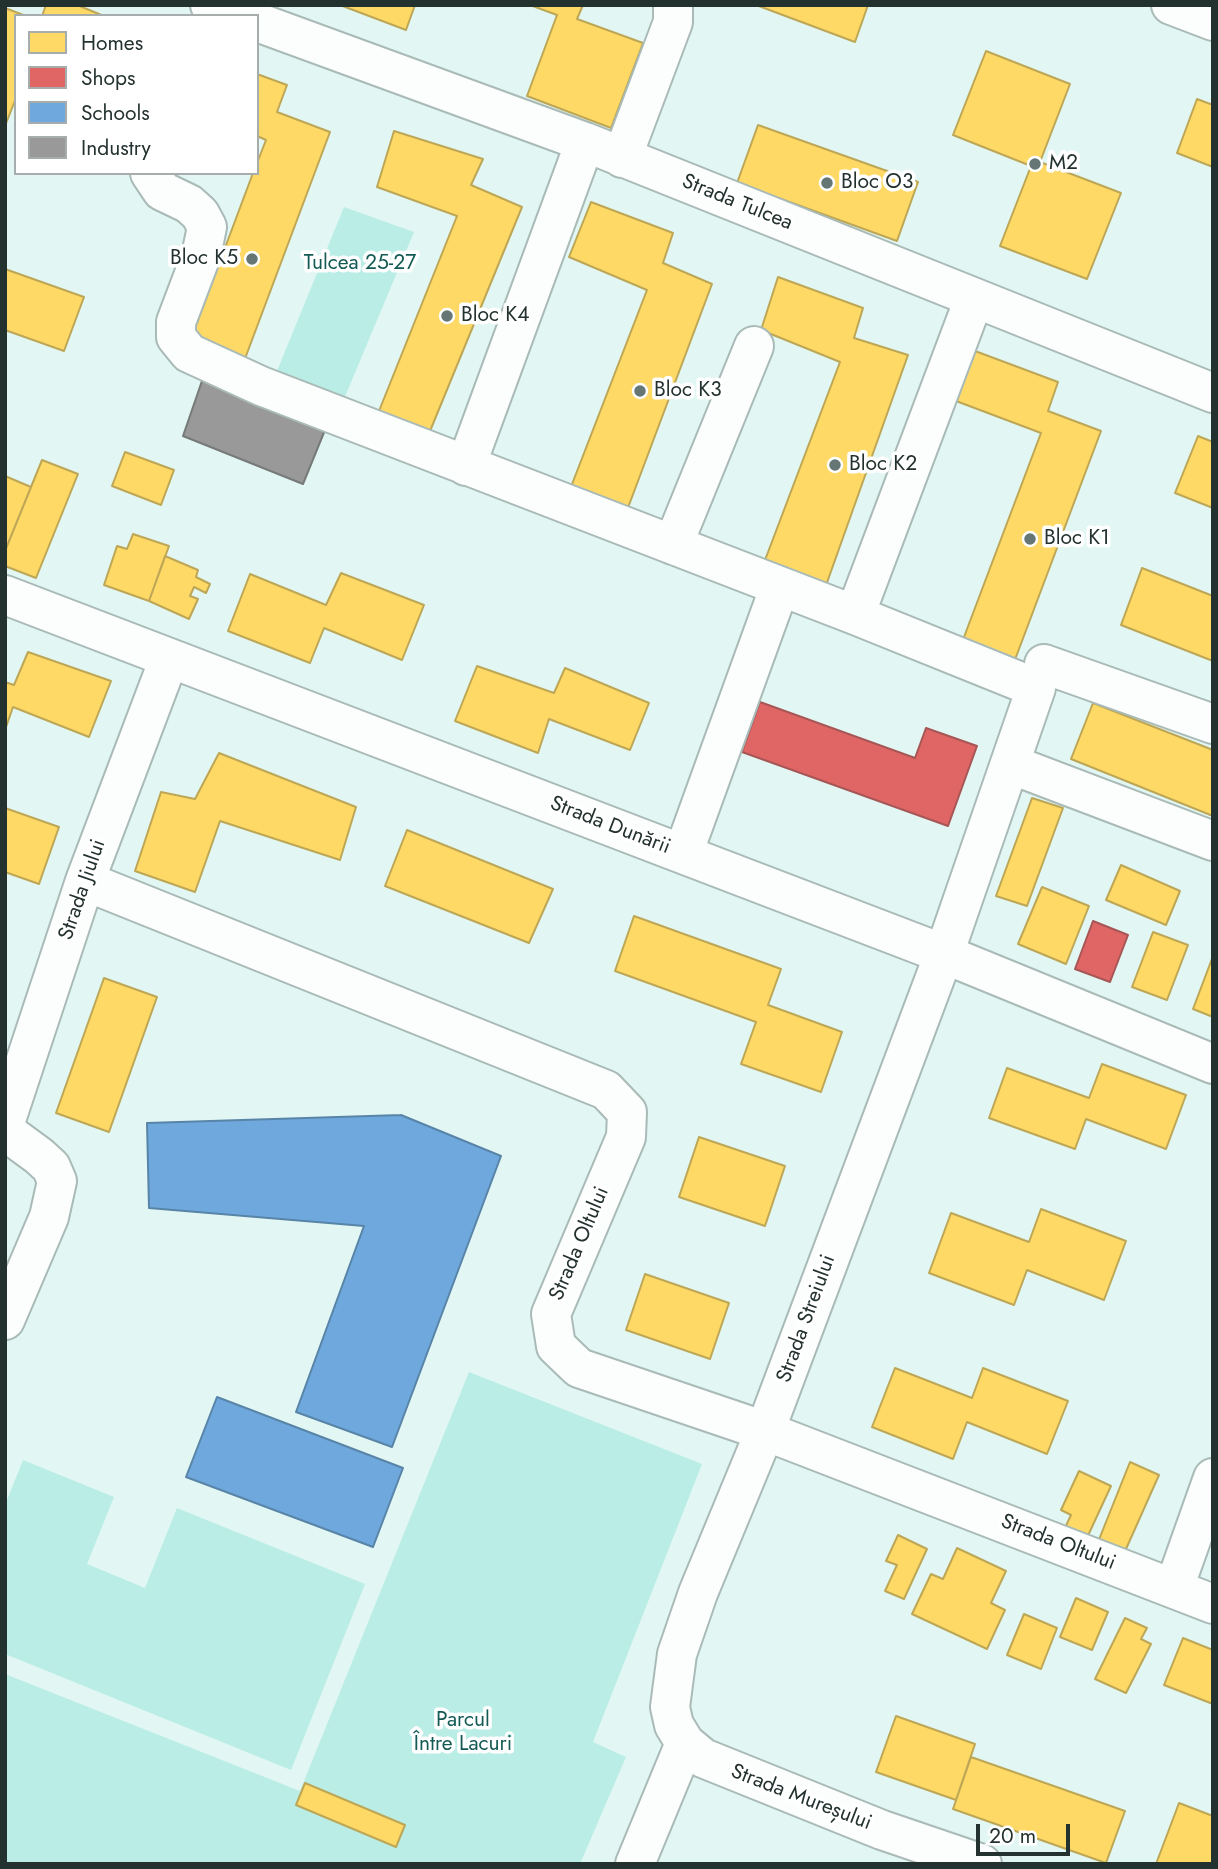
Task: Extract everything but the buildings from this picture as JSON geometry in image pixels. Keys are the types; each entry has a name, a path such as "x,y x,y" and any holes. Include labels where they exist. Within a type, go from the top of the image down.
{"street":[{"path":"211,5 234,14"},
{"path":"622,158 673,22 673,5"},
{"path":"1174,6 1213,22"},
{"name":"Strada Tulcea","path":"259,23 585,142 1213,393"},
{"path":"466,466 585,142"},
{"path":"151,175 162,191 189,204 201,214 206,227 201,256 176,323 176,337 189,353 261,386 855,615 974,299"},
{"path":"673,545 754,346"},
{"path":"684,854 780,586"},
{"name":"Strada Dunării","path":"5,595 944,954 1213,1064"},
{"name":"Strada Streiului","path":"685,1743 674,1725 670,1707 677,1654 698,1593 765,1431 944,954 1036,688 855,615"},
{"name":"Strada Jiului","path":"5,1123 85,881 169,659"},
{"path":"1044,664 1213,724"},
{"path":"1010,764 1213,841"},
{"name":"Strada Oltului","path":"85,881 606,1090 627,1112 625,1137 551,1314 556,1346 579,1368 765,1431 1213,1604"},
{"path":"5,1131 51,1167 57,1181 50,1217 5,1320"},
{"path":"1174,1588 1213,1478"},
{"path":"635,1864 685,1743"},
{"name":"Strada Mureșului","path":"685,1743 703,1758 723,1767 882,1830 982,1864"}],"green space":[{"name":"Tulcea 25-27","path":"344,207 414,232 344,399 277,371"},
{"name":"Parcul Între Lacuri","path":"469,1372 702,1464 593,1742 626,1757 580,1864 5,1864 5,1674 300,1791"},
{"path":"23,1460 114,1497 87,1564 145,1588 177,1508 365,1584 291,1770 5,1654 5,1505"}],"place":[{"name":"M2","path":"1035,164"},
{"name":"Bloc O3","path":"827,183"},
{"name":"Bloc K5","path":"252,259"},
{"name":"Bloc K4","path":"447,316"},
{"name":"Bloc K3","path":"640,391"},
{"name":"Bloc K2","path":"835,465"},
{"name":"Bloc K1","path":"1030,539"}]}
